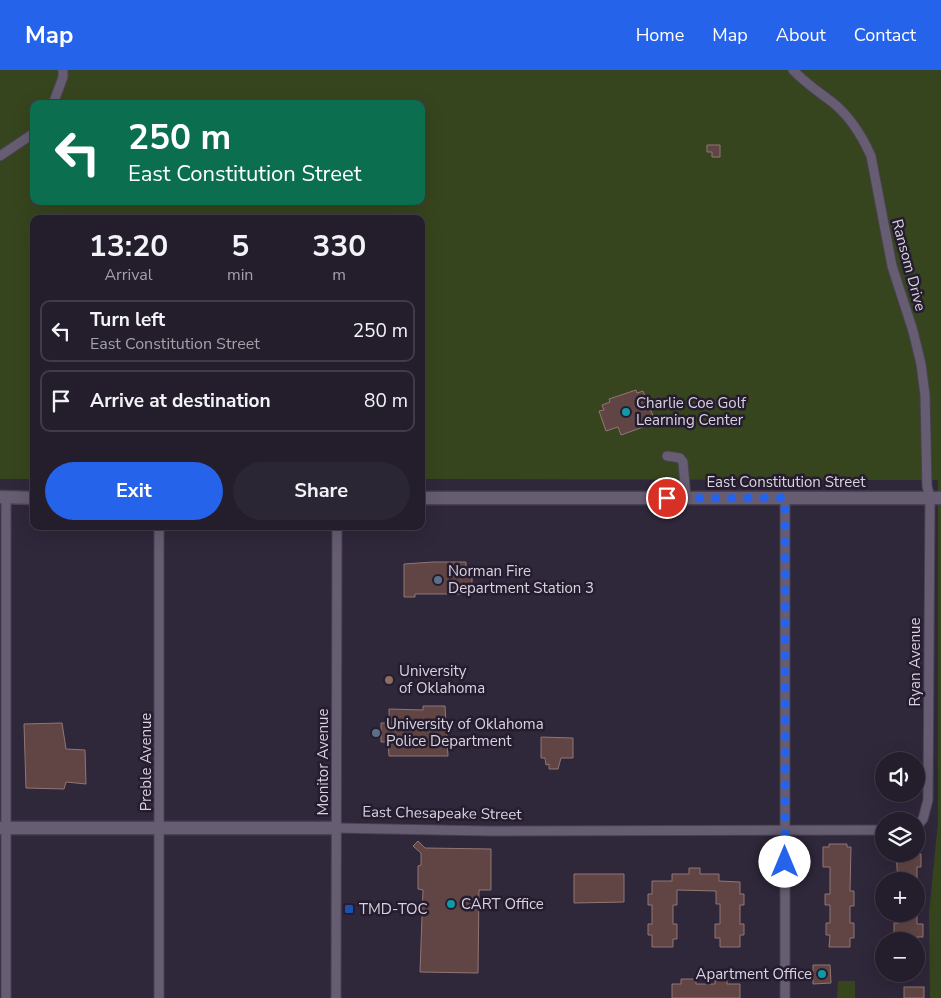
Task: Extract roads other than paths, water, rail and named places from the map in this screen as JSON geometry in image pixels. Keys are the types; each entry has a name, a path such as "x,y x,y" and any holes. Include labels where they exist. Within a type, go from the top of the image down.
{"main road":[{"path":"3,497 30,498"},
{"name":"East Constitution Street","path":"425,498 935,498"},
{"name":"East Chesapeake Street","path":"3,828 336,828"}],"street":[{"path":"54,100 63,77 63,70"},
{"name":"Ransom Drive","path":"793,70 834,104 852,123 865,142 871,156 892,266 913,331 920,364 925,395 927,486 935,498"},
{"path":"0,156 30,137"},
{"path":"667,456 680,458 683,462 686,498"},
{"path":"3,497 3,828 6,998"},
{"path":"785,498 785,998"},
{"name":"Ryan Avenue","path":"925,812 928,800 935,498"},
{"name":"Preble Avenue","path":"159,998 160,530"},
{"name":"Monitor Avenue","path":"336,998 337,530"},
{"name":"East Chesapeake Street","path":"336,828 489,831 875,830"}],"place":[{"name":"Charlie Coe Golf Learning Center","path":"626,412"},
{"name":"Norman Fire Department Station 3","path":"438,580"},
{"name":"University of Oklahoma","path":"389,680"},
{"name":"University of Oklahoma Police Department","path":"376,733"},
{"name":"CART Office","path":"451,904"},
{"name":"TMD-TOC","path":"349,909"},
{"name":"Apartment Office","path":"822,974"}]}
